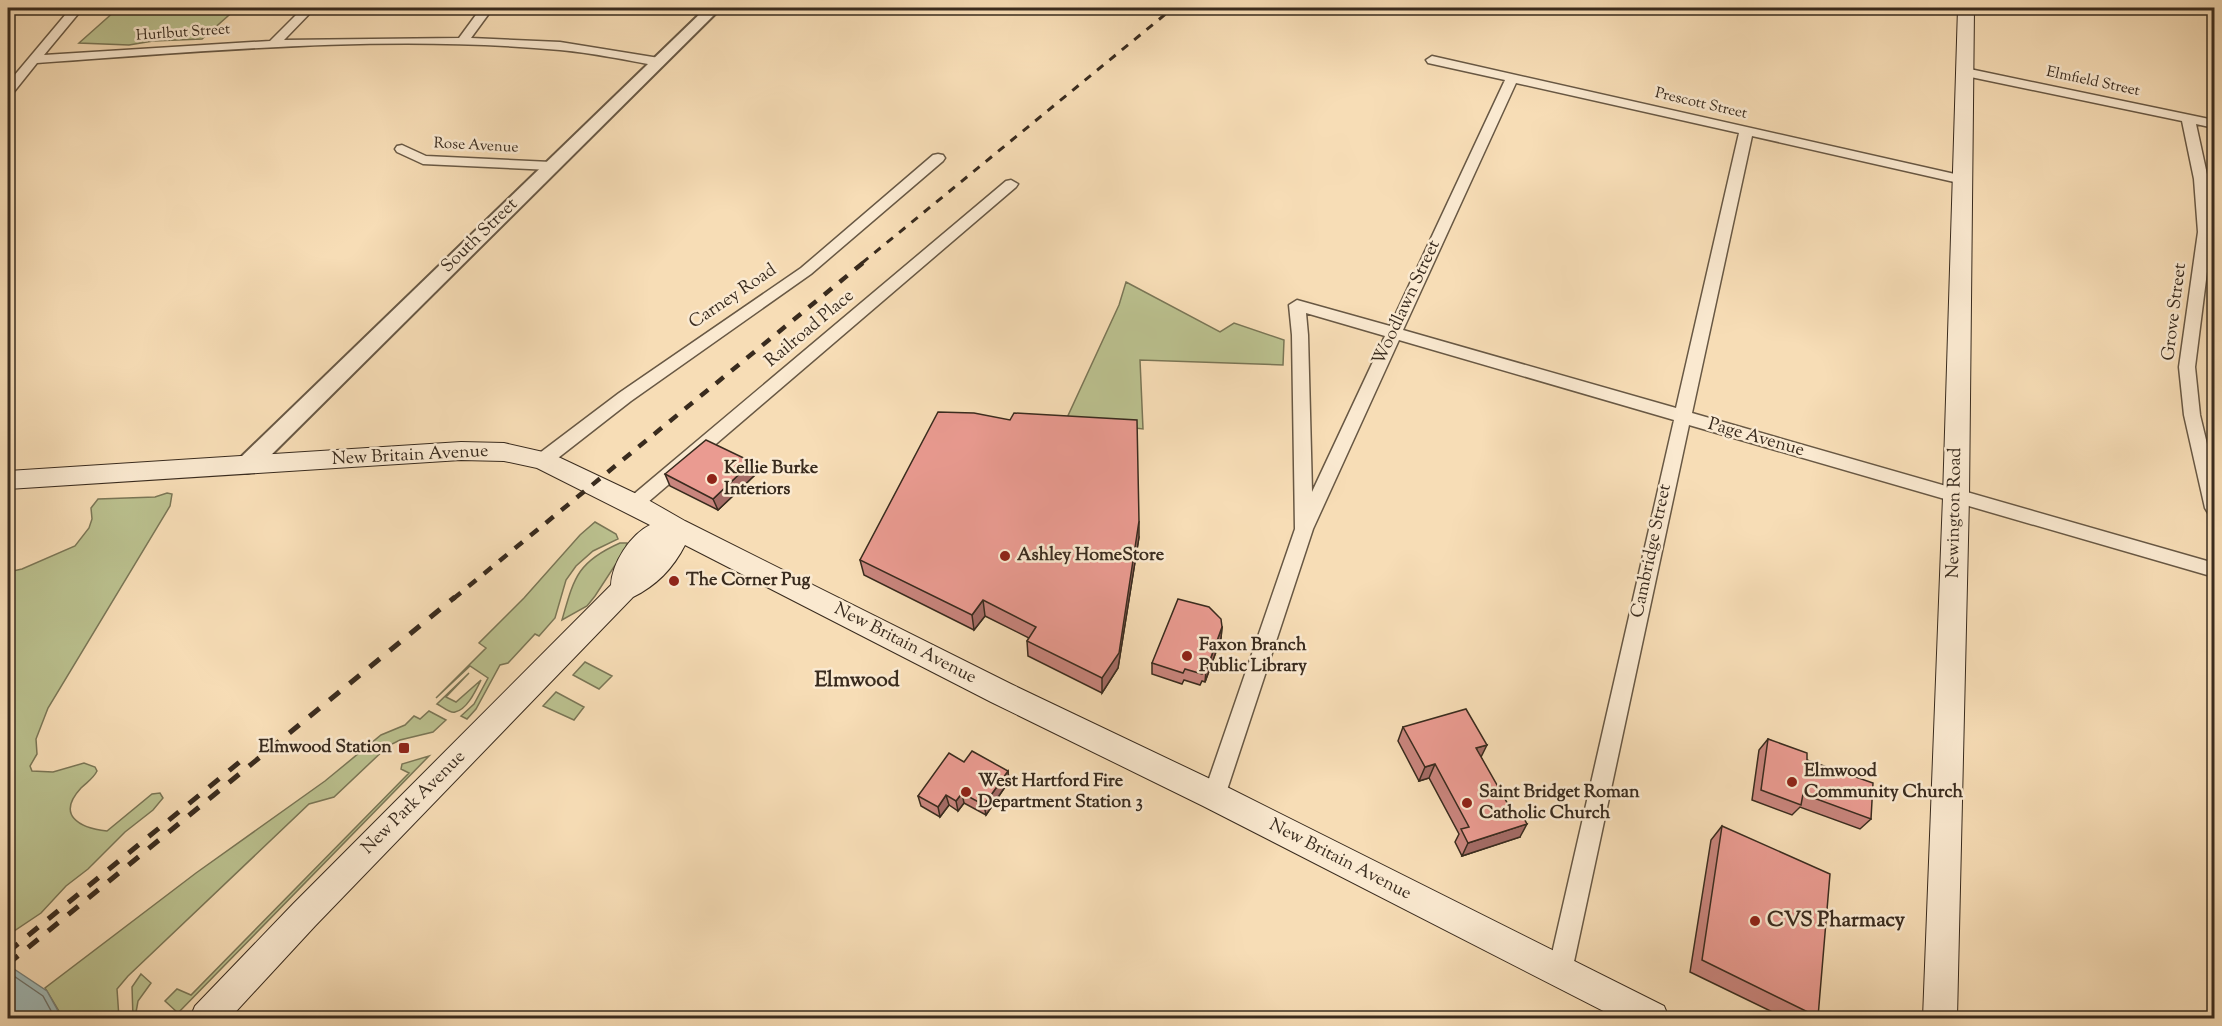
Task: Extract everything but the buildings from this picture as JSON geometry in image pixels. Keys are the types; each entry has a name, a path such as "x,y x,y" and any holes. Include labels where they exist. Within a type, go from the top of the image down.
{"main road":[{"name":"Newington Road","path":"1940,1018 1956,497 1966,8"},
{"name":"New Britain Avenue","path":"8,480 461,451 504,452 543,460 634,504 676,528 1001,693 1214,796 1652,1018"},
{"name":"New Park Avenue","path":"207,1018 304,915 624,589 635,586 646,576 675,543 678,535 676,528"}],"street":[{"path":"8,90 77,8"},
{"path":"275,43 309,8"},
{"path":"462,42 488,8"},
{"name":"South Street","path":"247,465 714,8"},
{"name":"Hurlbut Street","path":"32,60 275,43 462,42 555,46 659,62"},
{"name":"Prescott Street","path":"1432,60 1963,180"},
{"name":"Elmfield Street","path":"1965,72 2214,124"},
{"name":"Woodlawn Street","path":"1214,796 1304,529 1512,78"},
{"name":"Grove Street","path":"2188,119 2200,179 2205,231 2187,367 2192,415 2214,501"},
{"name":"Cambridge Street","path":"1560,971 1746,131"},
{"name":"Rose Avenue","path":"402,149 423,160 551,166"},
{"name":"Carney Road","path":"543,460 618,402 806,271 938,158"},
{"name":"Railroad Place","path":"634,504 1011,184"},
{"name":"Woodlawn Street","path":"1297,305 1300,335 1304,529"},
{"name":"Page Avenue","path":"1297,305 2214,570"}],"green space":[{"path":"187,8 237,8 202,39 153,41 129,45 79,43 115,11 180,13"},
{"path":"1126,282 1220,332 1234,323 1284,340 1283,365 1140,360 1143,429 1066,420 1119,305"},
{"path":"167,493 172,494 170,506 48,708 36,739 37,754 30,766 32,771 53,772 84,763 95,767 97,771 74,797 71,806 74,819 88,827 107,831 152,794 160,793 163,798 153,810 125,832 88,869 66,886 41,913 8,935 8,572 22,569 75,546 89,528 92,519 91,508 98,499 155,497"},
{"path":"595,522 616,534 618,539 593,551 576,566 566,580 555,618 539,636 535,634 508,663 500,665 476,709 467,719 461,716 474,704 488,678 470,666 436,698 486,648 479,643 524,598 580,535"},
{"path":"620,543 627,543 625,550 595,596 587,606 562,620 579,573 594,557"},
{"path":"585,662 612,676 599,689 573,675"},
{"path":"469,673 446,697 456,702 481,680 471,699 463,708 453,712 437,704"},
{"path":"556,692 584,707 574,720 543,706"},
{"path":"429,711 446,720 433,732 400,740 388,746 334,797 309,804 128,976 117,989 119,1018 63,1018 45,988 196,873 325,781 381,735 405,725 414,716 420,719"},
{"path":"429,756 178,1013 165,1001 177,989 191,995 409,773 401,769 402,764"},
{"path":"141,974 151,983 138,1001 135,1018 133,1018 132,987"}],"water":[{"path":"8,965 47,991 62,1018 8,1018"}],"railway":[{"path":"862,263 1173,8"},
{"path":"453,599 864,262"},
{"path":"8,964 455,597"},
{"path":"8,952 242,760"}],"place":[{"name":"Kellie Burke Interiors","path":"712,479"},
{"name":"Ashley HomeStore","path":"1005,556"},
{"name":"The Corner Pug","path":"674,581"},
{"name":"Faxon Branch Public Library","path":"1187,656"},
{"name":"Elmwood Station","path":"404,748"},
{"name":"Elmwood Community Church","path":"1792,782"},
{"name":"West Hartford Fire Department Station 3","path":"966,792"},
{"name":"Saint Bridget Roman Catholic Church","path":"1467,803"},
{"name":"CVS Pharmacy","path":"1755,921"}],"district":[{"name":"Elmwood","path":"857,681"}]}
